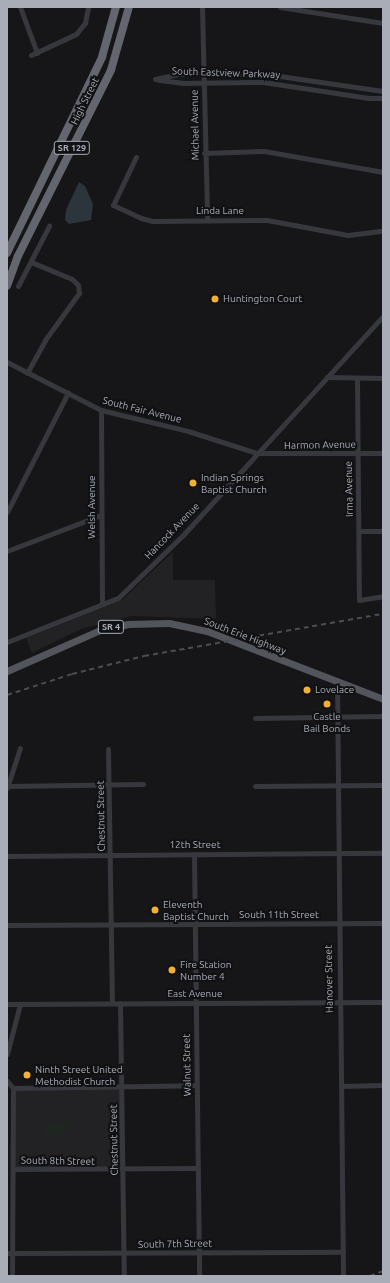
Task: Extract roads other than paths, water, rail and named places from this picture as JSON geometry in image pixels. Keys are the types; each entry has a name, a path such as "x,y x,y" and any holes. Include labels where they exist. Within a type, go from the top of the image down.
{"highway":[{"name":"High Street","path":"7,253 102,57 116,7"},
{"name":"High Street","path":"7,286 18,256 108,77 121,41 129,7"}],"main road":[{"name":"South Erie Highway","path":"7,671 100,630 140,623 169,623 207,630 336,682 383,699"}],"street":[{"path":"20,7 38,52"},
{"path":"31,55 76,34 85,23 88,7"},
{"name":"Michael Avenue","path":"202,7 204,153 207,219"},
{"path":"280,7 383,23"},
{"name":"South Eastview Parkway","path":"383,91 266,74 203,74 154,79 182,83 203,81 277,83 358,97 383,98"},
{"path":"204,153 264,151 383,172"},
{"name":"Linda Lane","path":"136,156 113,205 152,221 207,219 267,220 348,235 383,231"},
{"path":"18,286 49,226"},
{"path":"27,372 44,340 78,293 78,285 72,279 31,262"},
{"name":"Hancock Avenue","path":"7,642 118,598 178,539 383,316"},
{"name":"South Fair Avenue","path":"7,362 101,410 188,431 256,453"},
{"path":"327,377 383,378"},
{"name":"Irma Avenue","path":"357,378 359,600 383,596"},
{"path":"7,512 68,393"},
{"name":"Welsh Avenue","path":"101,410 102,604"},
{"name":"Harmon Avenue","path":"256,453 383,454"},
{"path":"7,551 101,515"},
{"path":"359,531 383,531"},
{"name":"Hanover Street","path":"336,682 338,1004 341,1086 343,1276"},
{"path":"255,718 383,716"},
{"path":"20,748 7,787 143,784"},
{"name":"Chestnut Street","path":"108,749 112,1003"},
{"path":"255,786 383,785"},
{"name":"12th Street","path":"7,856 383,853"},
{"name":"Walnut Street","path":"194,854 199,1276"},
{"name":"South 11th Street","path":"7,925 383,924"},
{"name":"East Avenue","path":"7,1004 195,1002 338,1004 383,1002"},
{"name":"Chestnut Street","path":"120,1003 124,1170 124,1276"},
{"path":"7,1054 20,1004"},
{"path":"7,1081 13,1088 13,1169 9,1253 12,1276"},
{"path":"13,1088 196,1085"},
{"path":"341,1086 383,1086"},
{"name":"South 8th Street","path":"7,1158 13,1160"},
{"name":"South 8th Street","path":"13,1169 124,1170 198,1168"},
{"name":"South 7th Street","path":"9,1253 343,1252"}],"railway":[{"path":"7,695 72,674 144,656 383,614"},
{"path":"370,1276 383,1271"}],"place":[{"name":"Huntington Court","path":"215,299"},
{"name":"Indian Springs Baptist Church","path":"193,483"},
{"name":"Lovelace","path":"307,690"},
{"name":"Castle Bail Bonds","path":"327,704"},
{"name":"Eleventh Baptist Church","path":"155,910"},
{"name":"Fire Station Number 4","path":"172,970"},
{"name":"Ninth Street United Methodist Church","path":"27,1075"}]}
